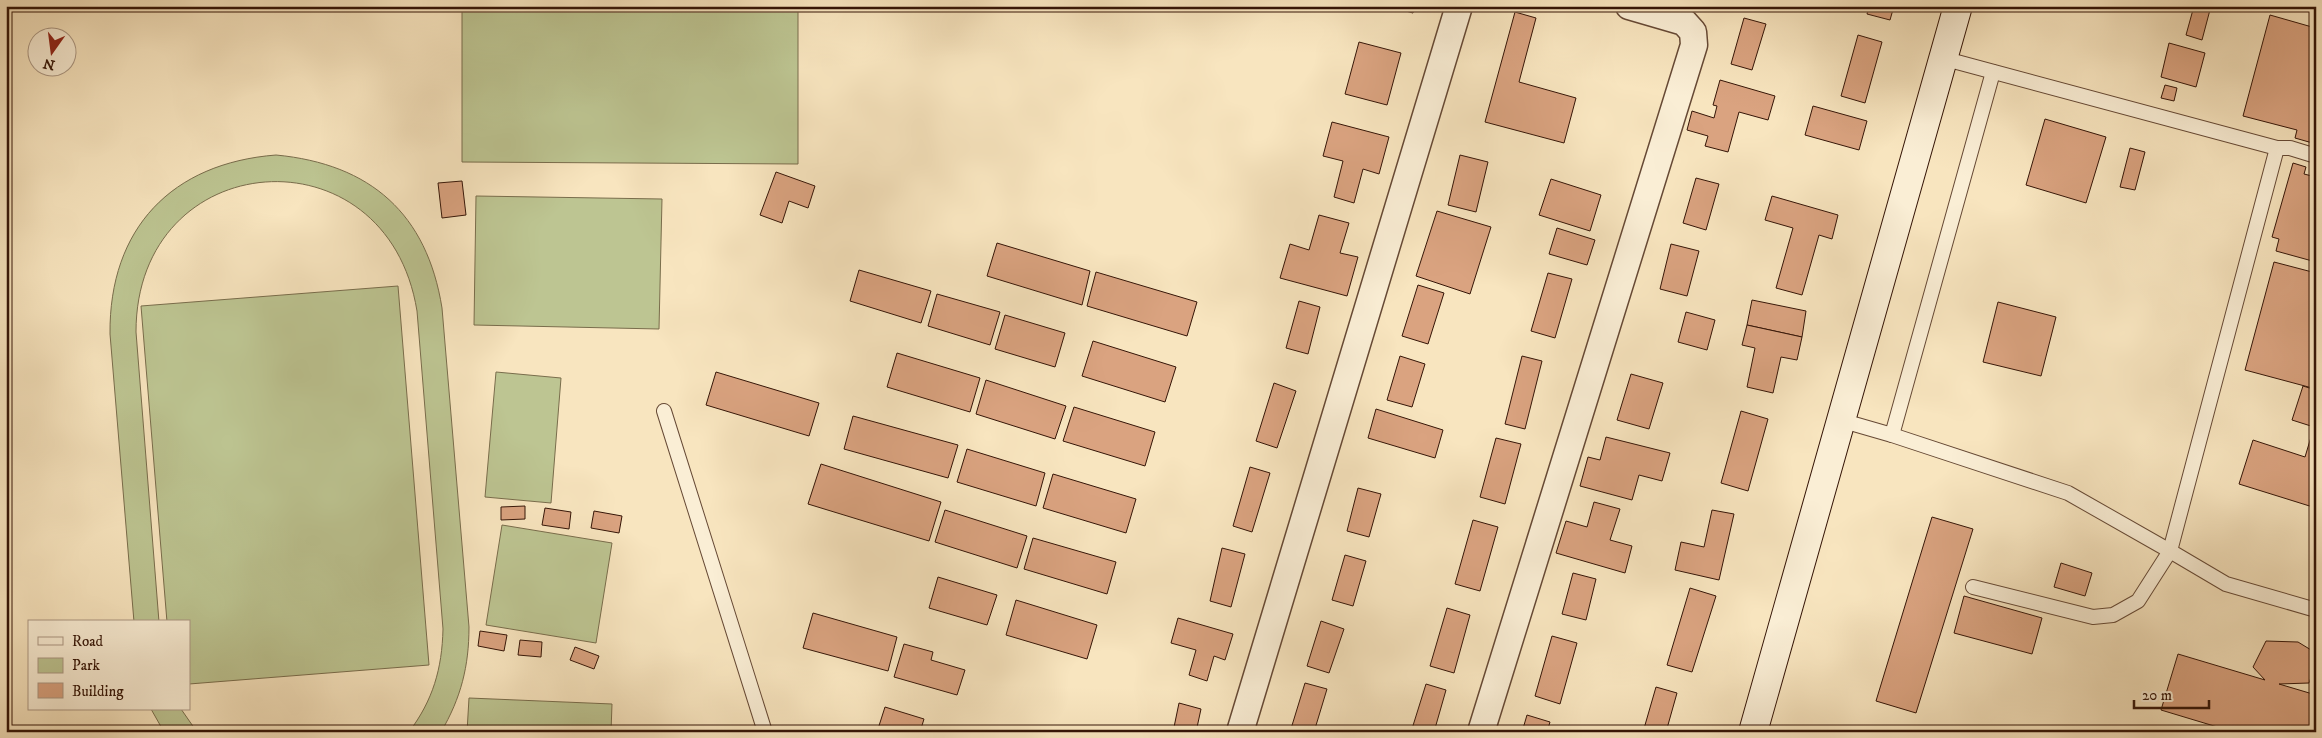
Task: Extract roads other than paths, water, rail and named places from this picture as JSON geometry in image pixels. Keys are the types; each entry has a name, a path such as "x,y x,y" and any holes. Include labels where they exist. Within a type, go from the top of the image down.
{"street":[{"path":"1240,732 1459,6"},
{"path":"1481,732 1694,45 1693,32 1684,22 1629,6"},
{"path":"1753,732 1958,6"}],"lane":[{"path":"1942,58 2277,148 2290,148 2316,156"},
{"path":"1892,435 1993,72"},
{"path":"1973,587 2093,617 2113,615 2138,601 2170,552 2277,148"},
{"path":"664,411 765,732"},
{"path":"1840,420 2068,492 2226,584 2316,610"}]}
